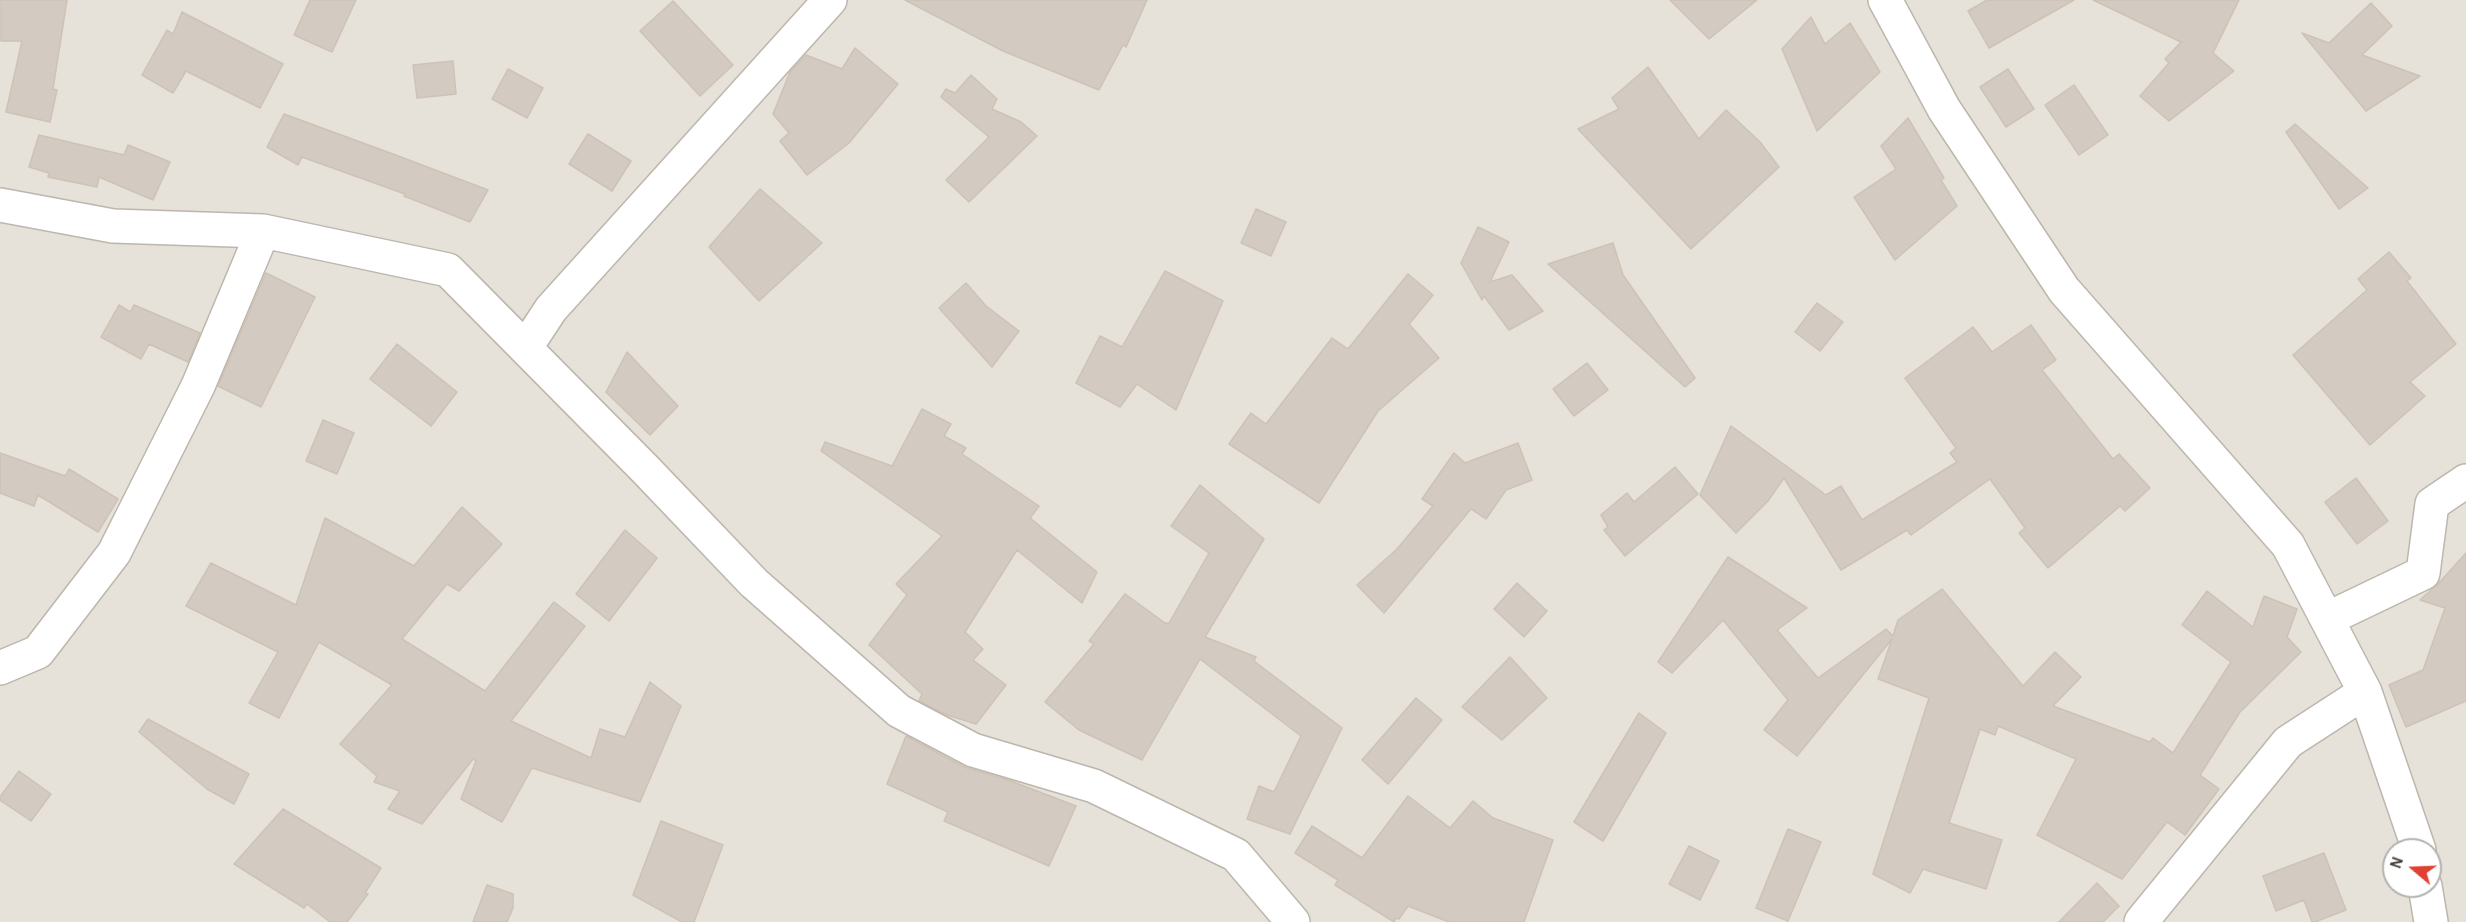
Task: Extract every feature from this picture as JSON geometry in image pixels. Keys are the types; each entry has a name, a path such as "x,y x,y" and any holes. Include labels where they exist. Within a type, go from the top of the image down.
{"street":[{"path":"526,347 551,309 830,0"},
{"path":"1885,0 1944,109 2064,290 2288,545 2365,692 2415,838"},
{"path":"0,205 113,225 263,231 448,270 526,347 754,583 899,711 973,750 1094,786 1236,855 1293,922"},
{"path":"0,668 38,652 114,553 198,386 263,231"},
{"path":"2327,619 2423,573 2432,504 2466,481"},
{"path":"2141,922 2288,742 2365,692"},
{"path":"2427,898 2431,922"}],"shaded area":[{"path":"0,0 2466,0 2466,922 0,922"}],"building":[{"path":"1,0 67,0 53,89 57,90 50,122 6,112 22,41 1,41"},
{"path":"310,0 356,0 332,52 294,35"},
{"path":"905,0 1147,0 1126,47 1123,45 1099,90 1003,51"},
{"path":"1670,0 1757,0 1709,39"},
{"path":"1987,0 2074,0 1989,48 1968,11"},
{"path":"2093,0 2239,0 2213,53 2234,71 2169,121 2140,96 2169,63 2165,59 2181,42"},
{"path":"673,1 733,65 700,96 640,31"},
{"path":"2371,3 2392,26 2362,55 2420,76 2366,111 2302,33 2329,43"},
{"path":"182,12 283,64 260,108 186,71 173,93 142,75 167,30 173,34"},
{"path":"1811,17 1825,44 1850,23 1880,72 1817,131 1782,49"},
{"path":"855,48 898,84 849,143 807,175 780,141 789,133 773,114 790,72 806,55 842,69"},
{"path":"453,61 456,94 417,98 413,65"},
{"path":"1648,67 1699,139 1726,110 1760,142 1779,167 1691,249 1578,129 1619,109 1612,98"},
{"path":"508,69 543,88 527,118 492,99"},
{"path":"2008,69 2034,109 2006,127 1980,87"},
{"path":"971,75 997,99 992,109 1021,122 1037,136 969,202 946,180 989,137 941,97 946,89 955,93"},
{"path":"2074,85 2108,135 2079,155 2045,105"},
{"path":"284,114 488,190 470,222 404,196 405,194 302,157 298,165 267,147"},
{"path":"1908,118 1944,178 1941,180 1957,206 1895,260 1854,197 1896,169 1881,146"},
{"path":"2295,124 2368,188 2339,209 2286,132"},
{"path":"588,134 631,161 612,191 569,164"},
{"path":"39,135 124,155 128,145 170,162 153,200 99,177 97,187 48,177 49,173 29,167"},
{"path":"760,189 822,243 759,301 709,247"},
{"path":"1256,209 1286,222 1271,256 1241,243"},
{"path":"1478,227 1509,242 1490,282 1512,275 1543,311 1509,330 1484,296 1482,300 1461,263"},
{"path":"1613,243 1623,275 1695,378 1685,387 1548,264"},
{"path":"2389,252 2411,278 2407,281 2456,344 2410,382 2425,396 2370,445 2293,355 2367,290 2358,279"},
{"path":"1165,271 1223,301 1176,410 1137,384 1120,407 1076,383 1100,336 1122,347"},
{"path":"266,273 315,297 261,407 218,386"},
{"path":"1408,274 1433,295 1409,324 1439,358 1378,411 1319,503 1229,444 1251,413 1266,424 1332,338 1348,349"},
{"path":"966,283 986,306 1019,331 992,367 939,308"},
{"path":"1817,303 1843,322 1820,351 1795,332"},
{"path":"119,305 130,312 134,305 200,333 188,362 149,344 141,359 101,337"},
{"path":"2031,325 2056,360 2042,370 2113,459 2119,454 2150,488 2125,511 2120,506 2048,568 2019,533 2025,528 1990,479 1911,535 1907,530 1841,570 1784,478 1768,501 1736,533 1700,495 1731,426 1826,495 1841,486 1862,520 1957,462 1950,453 1956,448 1905,378 1973,327 1992,352"},
{"path":"397,344 457,392 431,426 370,379"},
{"path":"627,352 678,406 650,435 606,392"},
{"path":"1587,363 1608,390 1574,416 1553,389"},
{"path":"922,409 951,424 944,436 966,448 962,454 1039,506 1030,518 1097,572 1082,603 1017,550 965,632 983,649 973,660 1006,685 976,724 947,715 919,701 922,694 869,645 907,595 896,584 942,536 821,451 825,442 892,466"},
{"path":"323,420 354,433 337,474 306,461"},
{"path":"1518,443 1532,480 1506,490 1486,519 1471,509 1384,613 1357,585 1397,549 1433,506 1422,499 1454,453 1465,463"},
{"path":"0,453 65,476 69,469 118,499 98,532 38,495 34,506 0,493"},
{"path":"1675,467 1698,494 1625,556 1604,530 1608,527 1601,515 1627,493 1634,502"},
{"path":"2356,478 2388,521 2357,544 2325,502"},
{"path":"1200,485 1264,539 1205,637 1256,657 1254,661 1342,728 1290,834 1247,819 1259,786 1274,792 1301,736 1200,659 1142,760 1079,730 1045,702 1094,644 1089,641 1125,594 1165,623 1169,623 1209,553 1171,526"},
{"path":"462,507 502,544 459,591 447,584 402,639 485,691 554,602 585,626 511,721 591,758 600,729 625,737 650,682 681,706 640,802 532,768 502,822 461,799 476,761 473,759 422,824 388,809 400,791 374,782 377,776 340,744 392,685 319,642 279,718 249,703 278,652 186,606 211,563 296,605 325,518 414,566"},
{"path":"625,530 657,558 609,621 576,594"},
{"path":"2466,553 2466,701 2406,727 2389,685 2423,670 2445,608 2420,600"},
{"path":"1728,557 1807,608 1777,630 1818,678 1886,629 1893,636 1898,620 1942,589 2023,686 2055,652 2081,677 2053,706 2150,742 2153,738 2173,753 2231,662 2182,625 2207,591 2253,627 2264,596 2297,609 2287,637 2301,652 2240,712 2200,775 2219,789 2185,835 2167,822 2122,879 2037,835 2076,759 1998,726 1995,735 1980,729 1949,823 2002,840 1986,889 1923,869 1910,893 1873,874 1929,698 1878,679 1892,639 1797,756 1764,730 1788,700 1723,620 1672,673 1658,662"},
{"path":"1517,583 1547,611 1524,637 1494,609"},
{"path":"1510,657 1547,698 1502,740 1462,707"},
{"path":"1416,698 1442,720 1388,784 1362,760"},
{"path":"1639,713 1666,733 1603,841 1574,822"},
{"path":"148,719 249,774 234,804 207,789 139,732"},
{"path":"906,736 964,767 1011,781 1076,806 1049,866 944,821 948,812 887,784"},
{"path":"19,771 51,794 31,821 0,800"},
{"path":"1408,796 1450,828 1473,801 1493,818 1553,840 1524,922 1449,922 1408,906 1394,922 1335,885 1338,880 1295,853 1312,826 1362,858"},
{"path":"283,809 381,868 365,893 368,894 347,922 330,922 307,904 304,908 234,864"},
{"path":"661,821 723,845 694,922 682,922 633,895"},
{"path":"1788,829 1821,842 1788,921 1756,908"},
{"path":"1689,846 1719,861 1700,900 1669,884"},
{"path":"2324,853 2346,910 2315,922 2312,922 2304,900 2276,911 2263,876"},
{"path":"2097,883 2119,906 2103,922 2059,922"},
{"path":"487,885 513,894 513,908 507,922 473,922"}]}
